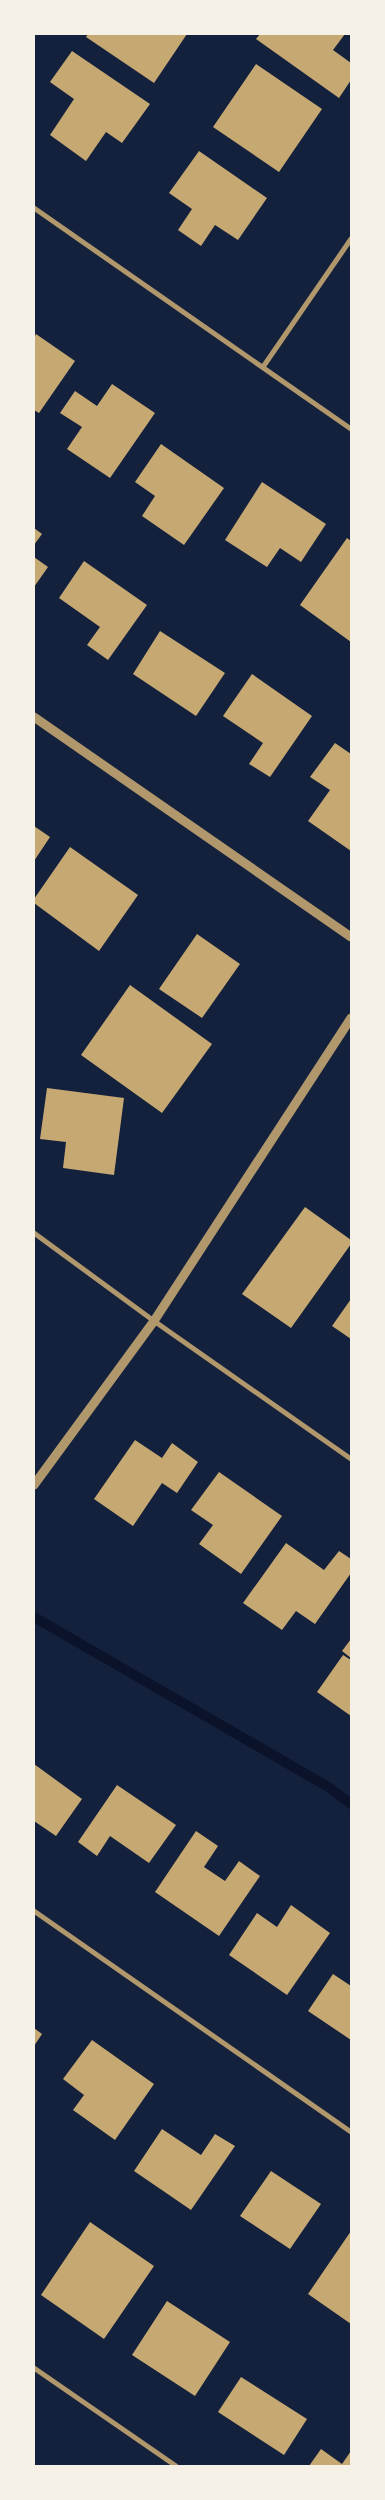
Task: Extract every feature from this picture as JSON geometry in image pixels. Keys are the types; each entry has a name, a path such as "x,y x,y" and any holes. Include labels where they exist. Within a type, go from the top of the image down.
{"street":[{"path":"34,208 351,429"},
{"path":"263,367 351,240"},
{"path":"34,716 351,937"},
{"path":"34,1485 154,1321 351,1018"},
{"path":"34,1233 154,1321 351,1459"},
{"path":"34,1912 351,2132"},
{"path":"34,2368 176,2466"}],"building":[{"path":"88,34 187,34 154,83 86,37"},
{"path":"260,34 345,34 333,50 351,63 351,80 339,98 256,39"},
{"path":"72,51 150,104 122,143 106,132 86,161 50,135 74,99 50,82"},
{"path":"256,64 322,109 279,172 213,127"},
{"path":"199,151 267,198 238,240 215,225 201,246 178,230 192,209 169,193"},
{"path":"36,334 75,361 39,413 34,410 34,338"},
{"path":"112,384 155,413 110,478 67,449 82,427 60,413 75,391 97,406"},
{"path":"161,444 224,488 184,545 142,516 155,496 135,482"},
{"path":"262,482 326,524 301,562 280,548 267,567 225,540"},
{"path":"34,528 42,534 34,545"},
{"path":"347,538 351,541 351,642 300,605"},
{"path":"34,557 48,567 34,587"},
{"path":"84,561 147,605 108,660 87,645 100,627 59,598"},
{"path":"160,631 225,673 196,716 133,674"},
{"path":"252,674 312,716 270,777 249,764 263,743 223,716"},
{"path":"335,743 351,754 351,851 308,821 330,790 310,777"},
{"path":"34,826 50,837 34,861"},
{"path":"70,847 138,895 99,951 34,903 34,899"},
{"path":"197,934 240,964 202,1018 159,989"},
{"path":"130,985 212,1044 162,1113 81,1055"},
{"path":"47,1088 124,1098 114,1175 63,1168 66,1142 40,1139"},
{"path":"305,1207 351,1240 351,1244 291,1328 242,1294"},
{"path":"351,1299 351,1339 332,1326"},
{"path":"135,1440 162,1458 172,1443 198,1462 177,1493 162,1483 133,1526 94,1499"},
{"path":"219,1472 282,1516 241,1574 199,1544 213,1525 191,1510"},
{"path":"286,1543 324,1570 339,1551 351,1559 351,1573 315,1624 296,1611 282,1630 243,1603"},
{"path":"351,1639 351,1658 342,1651"},
{"path":"343,1655 351,1660 351,1716 317,1692"},
{"path":"34,1764 82,1799 56,1836 34,1821"},
{"path":"117,1785 176,1825 149,1863 110,1836 97,1856 78,1842"},
{"path":"196,1831 218,1846 204,1867 225,1881 239,1861 260,1876 219,1936 155,1892"},
{"path":"291,1905 330,1933 287,1995 229,1955 257,1913 277,1927"},
{"path":"333,1974 351,1986 351,2040 308,2011"},
{"path":"34,2028 42,2034 34,2046"},
{"path":"92,2040 154,2084 115,2140 73,2110 84,2095 63,2079"},
{"path":"162,2129 201,2155 215,2134 235,2146 191,2210 134,2171"},
{"path":"271,2171 321,2204 290,2249 240,2216"},
{"path":"90,2222 154,2266 104,2339 41,2295"},
{"path":"351,2231 351,2324 308,2294"},
{"path":"167,2301 230,2342 195,2396 132,2355"},
{"path":"241,2377 307,2419 284,2455 218,2412"},
{"path":"321,2449 342,2464 351,2451 351,2466 309,2466"}],"waterway":[{"path":"34,1617 330,1788 351,1804"}]}
